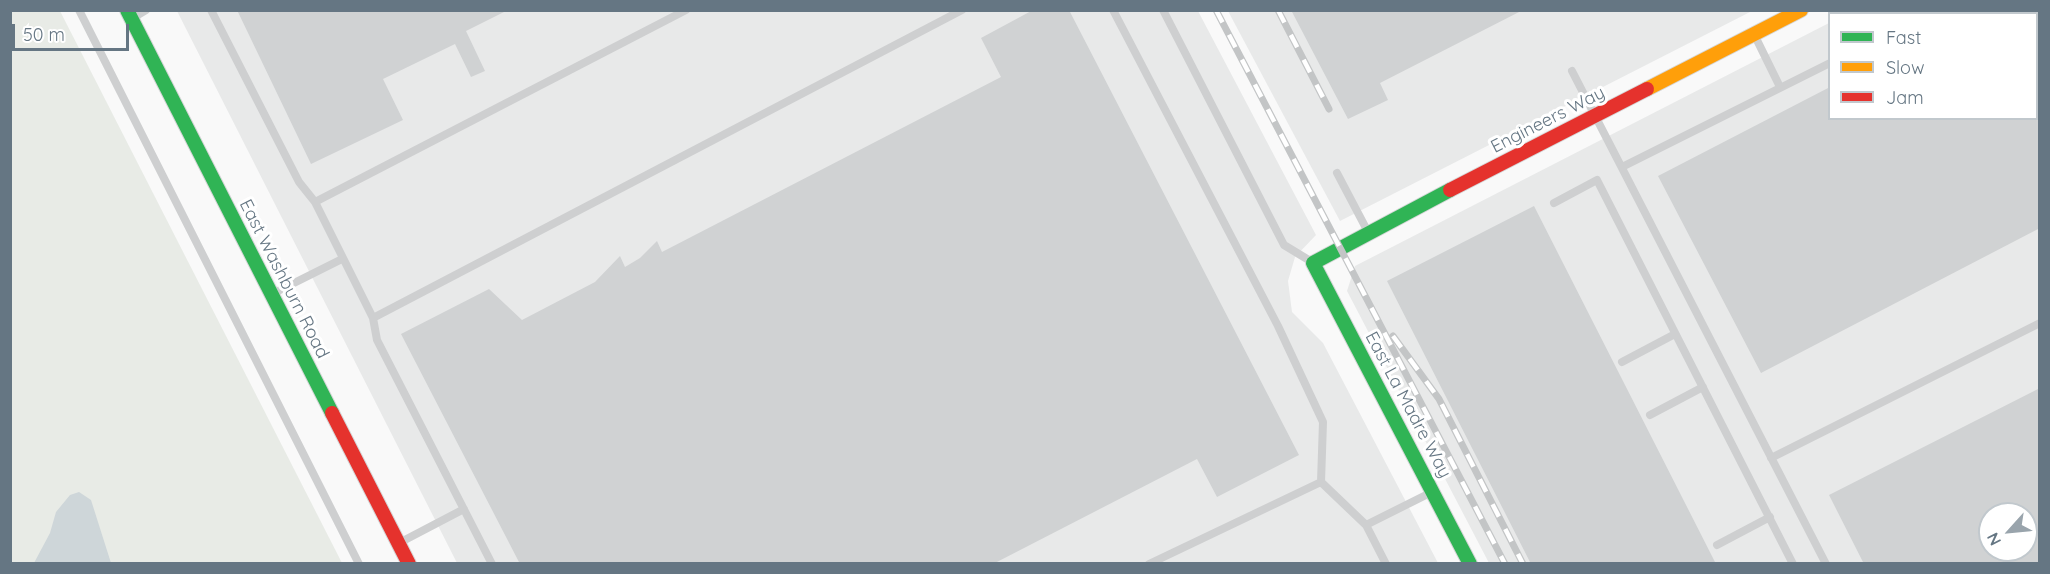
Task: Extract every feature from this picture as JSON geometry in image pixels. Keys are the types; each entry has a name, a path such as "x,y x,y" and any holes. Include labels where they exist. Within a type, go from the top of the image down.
{"street":[{"name":"Engineers Way","path":"1313,263 1368,232 1801,10"},
{"name":"East Washburn Road","path":"129,15 409,564"},
{"name":"East La Madre Way","path":"1313,263 1470,564"}],"lane":[{"path":"79,10 359,564"},
{"path":"129,15 146,10"},
{"path":"211,10 298,182 315,202 373,318 377,340 492,564"},
{"path":"315,202 686,10"},
{"path":"373,318 962,10"},
{"path":"1113,10 1278,326 1323,422 1321,482 1366,525 1386,564"},
{"path":"1163,10 1284,246 1313,263"},
{"path":"1755,34 1780,87"},
{"path":"1622,167 1828,64"},
{"path":"1572,71 1826,564"},
{"path":"1337,173 1368,232"},
{"path":"1554,203 1597,180 1793,564"},
{"path":"272,294 342,259"},
{"path":"1771,458 2040,323"},
{"path":"1622,362 1675,334"},
{"path":"1650,415 1703,387"},
{"path":"1149,564 1321,482"},
{"path":"1366,525 1432,492"},
{"path":"398,543 464,509"},
{"path":"1717,545 1770,517"}],"shaded area":[{"path":"1854,10 2039,11 2039,563 1489,563 1347,291 1355,266 1828,24 1828,120 2038,120 2038,12 1850,12"},
{"path":"10,11 60,11 342,563 11,563"},
{"path":"177,11 1198,11 1316,235 1295,257 1288,281 1292,312 1323,343 1438,563 457,563"},
{"path":"1228,11 1752,11 1340,221"},
{"path":"79,492 91,500 111,563 34,563 50,533 56,512 70,495"}],"building":[{"path":"237,10 508,10 466,31 485,71 471,77 455,44 383,79 403,120 311,164"},
{"path":"1033,10 1069,10 1299,455 1217,497 1197,459 993,564 520,564 401,334 489,289 522,320 595,282 620,256 625,267 640,258 657,241 662,252 1001,77 981,38"},
{"path":"1291,10 1523,10 1380,83 1388,100 1348,119"},
{"path":"1828,88 1828,120 2038,120 2040,118 2040,228 1761,373 1658,176"},
{"path":"1534,206 1716,564 1531,564 1387,281"},
{"path":"2040,388 2040,564 1864,564 1829,495"}],"railway":[{"path":"1216,10 1505,564"},
{"path":"1278,10 1329,109"},
{"path":"1393,336 1439,399 1523,564"}],"traffic: fast":[{"path":"127,10 332,413"},
{"path":"1450,190 1313,263 1470,564"}],"traffic: slow":[{"path":"1647,89 1801,10"}],"traffic: jam":[{"path":"1450,190 1647,89"},
{"path":"332,413 409,564"}]}
